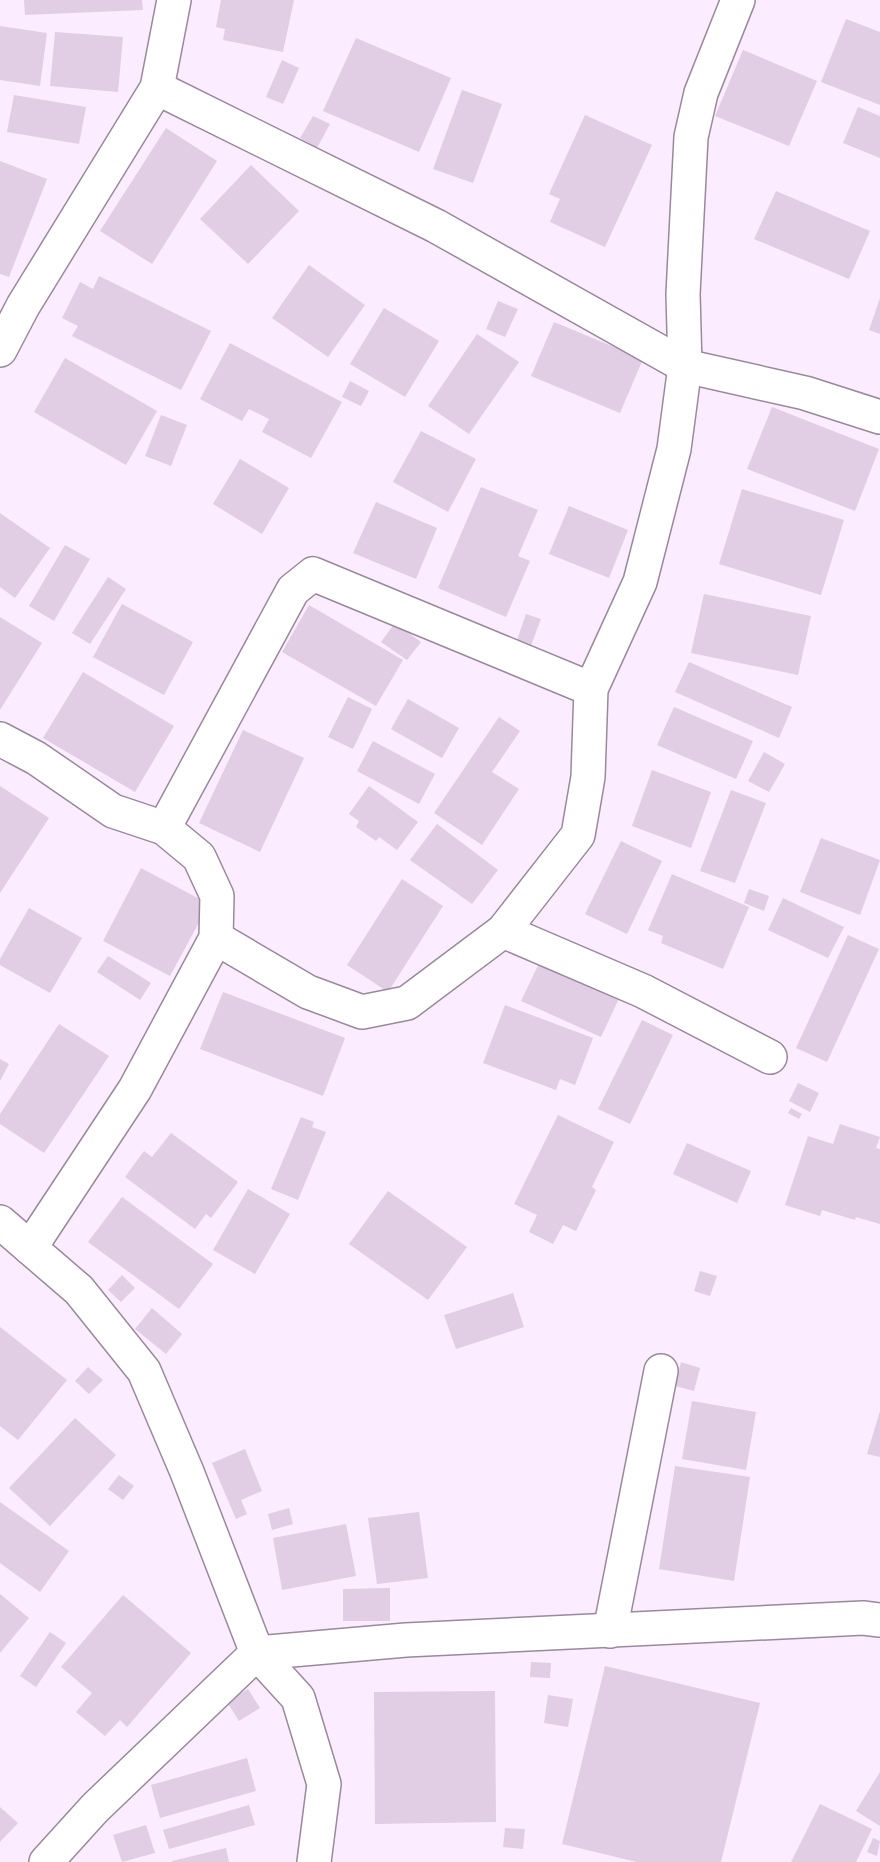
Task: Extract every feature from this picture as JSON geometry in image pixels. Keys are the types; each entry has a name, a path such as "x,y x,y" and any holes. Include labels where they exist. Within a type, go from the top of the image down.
{"street":[{"path":"0,350 23,306 157,88 174,0"},
{"path":"216,938 308,992 362,1012 407,1003 503,931 578,835 588,777 591,689 640,582 674,448 685,366 683,294 691,137 702,93 738,0"},
{"path":"157,88 436,226 685,366 805,393 880,417"},
{"path":"164,828 293,590 313,574 591,689"},
{"path":"0,739 36,758 113,812 164,828 199,857 218,896 216,938 135,1089 9,1235 79,1290 144,1371 187,1472 256,1653 298,1698 324,1784 314,1862"},
{"path":"503,931 643,992 770,1057"},
{"path":"610,1631 661,1371"},
{"path":"46,1862 95,1808 256,1653 406,1640 863,1618 880,1620"}],"building":[{"path":"24,0 142,0 143,10 25,15"},
{"path":"221,0 294,0 283,52 223,40 225,29 216,27"},
{"path":"846,19 880,32 880,105 821,82"},
{"path":"0,26 47,33 40,86 0,80"},
{"path":"55,32 123,37 118,92 50,86"},
{"path":"356,38 451,78 419,152 323,111"},
{"path":"743,50 817,81 789,146 715,116"},
{"path":"282,60 299,68 283,104 266,97"},
{"path":"462,90 502,104 473,183 433,169"},
{"path":"14,95 86,107 79,144 7,132"},
{"path":"858,107 880,116 880,158 843,143"},
{"path":"585,115 652,145 605,247 550,222 560,199 549,194"},
{"path":"313,116 330,124 317,148 300,138"},
{"path":"166,128 217,161 152,264 100,231"},
{"path":"0,161 47,179 9,277 0,274"},
{"path":"251,165 299,211 248,264 200,219"},
{"path":"776,191 870,231 849,279 754,239"},
{"path":"309,265 365,305 328,357 272,318"},
{"path":"99,276 211,331 181,390 72,336 78,326 62,318 80,282 93,289"},
{"path":"880,298 880,334 869,330"},
{"path":"498,301 518,309 505,337 486,329"},
{"path":"384,308 439,341 405,397 350,364"},
{"path":"554,322 643,359 620,413 531,376"},
{"path":"477,334 519,362 469,434 428,406"},
{"path":"230,343 342,402 311,458 262,432 269,419 249,409 242,421 200,399"},
{"path":"65,358 157,411 126,465 34,412"},
{"path":"350,381 369,391 361,406 342,397"},
{"path":"772,407 879,449 855,511 747,469"},
{"path":"161,415 187,425 171,466 145,456"},
{"path":"421,431 476,459 448,512 393,482"},
{"path":"240,459 289,488 262,534 213,504"},
{"path":"481,487 538,510 518,556 530,561 506,617 438,588"},
{"path":"742,489 844,520 821,595 719,564"},
{"path":"376,502 437,528 416,579 353,553"},
{"path":"569,506 628,530 609,578 549,554"},
{"path":"0,513 50,548 15,598 0,587"},
{"path":"65,545 90,559 54,621 29,606"},
{"path":"108,577 126,589 90,644 72,633"},
{"path":"704,594 811,616 798,675 691,653"},
{"path":"122,604 193,642 164,695 93,657"},
{"path":"309,605 403,660 376,706 282,652"},
{"path":"526,614 541,619 530,648 516,643"},
{"path":"0,617 42,643 0,710"},
{"path":"395,623 421,642 407,660 381,642"},
{"path":"689,662 792,707 779,738 675,692"},
{"path":"83,672 174,726 135,792 43,738"},
{"path":"348,697 372,709 353,749 328,737"},
{"path":"408,699 459,728 442,758 391,729"},
{"path":"674,707 753,741 736,779 657,745"},
{"path":"499,717 520,731 492,772 519,789 482,845 434,813"},
{"path":"243,730 304,758 260,852 199,823"},
{"path":"373,741 435,774 419,804 357,771"},
{"path":"764,752 785,764 769,792 748,781"},
{"path":"652,770 711,792 691,848 632,826"},
{"path":"0,786 49,818 0,893"},
{"path":"369,786 418,822 397,850 379,837 376,841 356,827 359,821 349,814"},
{"path":"731,790 766,803 735,883 700,871"},
{"path":"437,824 498,870 472,904 410,860"},
{"path":"821,838 880,860 860,915 800,892"},
{"path":"621,841 662,861 627,934 585,914"},
{"path":"141,868 209,904 170,976 103,941"},
{"path":"672,874 749,907 723,969 661,943 663,936 648,930"},
{"path":"402,879 443,906 388,992 347,965"},
{"path":"749,889 769,896 764,911 744,903"},
{"path":"783,898 844,927 828,958 768,930"},
{"path":"29,908 82,938 50,993 0,965 0,959"},
{"path":"848,935 879,949 827,1062 796,1048"},
{"path":"108,956 151,983 140,1000 97,972"},
{"path":"542,957 622,992 601,1037 521,1001"},
{"path":"223,992 345,1038 323,1096 200,1049"},
{"path":"505,1005 593,1038 575,1085 560,1079 556,1090 483,1063"},
{"path":"642,1020 673,1035 630,1124 598,1109"},
{"path":"59,1024 109,1056 44,1153 0,1124 0,1114"},
{"path":"0,1059 9,1064 0,1081"},
{"path":"798,1083 819,1093 810,1112 789,1101"},
{"path":"791,1108 802,1114 799,1119 788,1113"},
{"path":"558,1115 614,1142 592,1187 596,1190 576,1231 563,1225 553,1244 529,1232 537,1215 514,1204"},
{"path":"301,1117 314,1122 312,1127 326,1132 298,1200 271,1189"},
{"path":"840,1124 880,1137 876,1148 880,1149 880,1224 856,1217 855,1220 822,1210 820,1216 785,1205 808,1136 833,1144"},
{"path":"171,1133 238,1182 211,1218 206,1214 195,1229 125,1177 144,1151 152,1157"},
{"path":"687,1143 751,1171 737,1203 673,1174"},
{"path":"248,1189 290,1214 255,1274 213,1250"},
{"path":"388,1191 467,1247 428,1300 349,1244"},
{"path":"122,1197 213,1264 179,1309 88,1242"},
{"path":"700,1271 717,1276 710,1296 694,1291"},
{"path":"122,1275 135,1288 121,1302 108,1290"},
{"path":"513,1293 524,1327 456,1349 444,1315"},
{"path":"152,1308 182,1334 166,1354 135,1329"},
{"path":"0,1327 67,1380 18,1440 0,1426"},
{"path":"681,1362 700,1368 694,1391 675,1386"},
{"path":"88,1367 103,1380 89,1394 75,1381"},
{"path":"692,1401 756,1412 746,1470 682,1459"},
{"path":"880,1411 880,1457 867,1454"},
{"path":"75,1418 116,1455 50,1526 9,1488"},
{"path":"245,1449 262,1491 241,1500 247,1514 236,1519 212,1463"},
{"path":"675,1466 750,1477 734,1581 659,1569"},
{"path":"119,1475 134,1486 123,1500 108,1489"},
{"path":"0,1502 69,1551 40,1592 0,1563"},
{"path":"289,1508 293,1524 272,1530 268,1514"},
{"path":"419,1512 428,1578 377,1584 368,1518"},
{"path":"346,1524 356,1576 282,1590 273,1538"},
{"path":"390,1588 390,1621 343,1621 343,1589"},
{"path":"0,1594 29,1618 0,1653"},
{"path":"123,1595 191,1653 127,1727 120,1720 105,1736 76,1712 92,1693 61,1667"},
{"path":"50,1632 66,1643 36,1687 20,1676"},
{"path":"531,1662 551,1663 550,1678 530,1677"},
{"path":"605,1666 760,1703 721,1862 637,1862 562,1844"},
{"path":"248,1689 260,1708 239,1721 227,1702"},
{"path":"495,1691 496,1822 375,1824 374,1692"},
{"path":"548,1695 573,1699 568,1727 544,1723"},
{"path":"247,1758 256,1791 160,1818 151,1785"},
{"path":"880,1772 880,1826 856,1811"},
{"path":"820,1804 872,1829 856,1862 791,1862"},
{"path":"249,1805 255,1825 169,1849 163,1830"},
{"path":"0,1807 18,1823 0,1842"},
{"path":"146,1825 155,1853 122,1862 113,1835"},
{"path":"505,1828 525,1829 523,1849 503,1847"},
{"path":"873,1838 880,1841 877,1856 867,1852"},
{"path":"226,1848 229,1862 172,1862 172,1861"}]}
